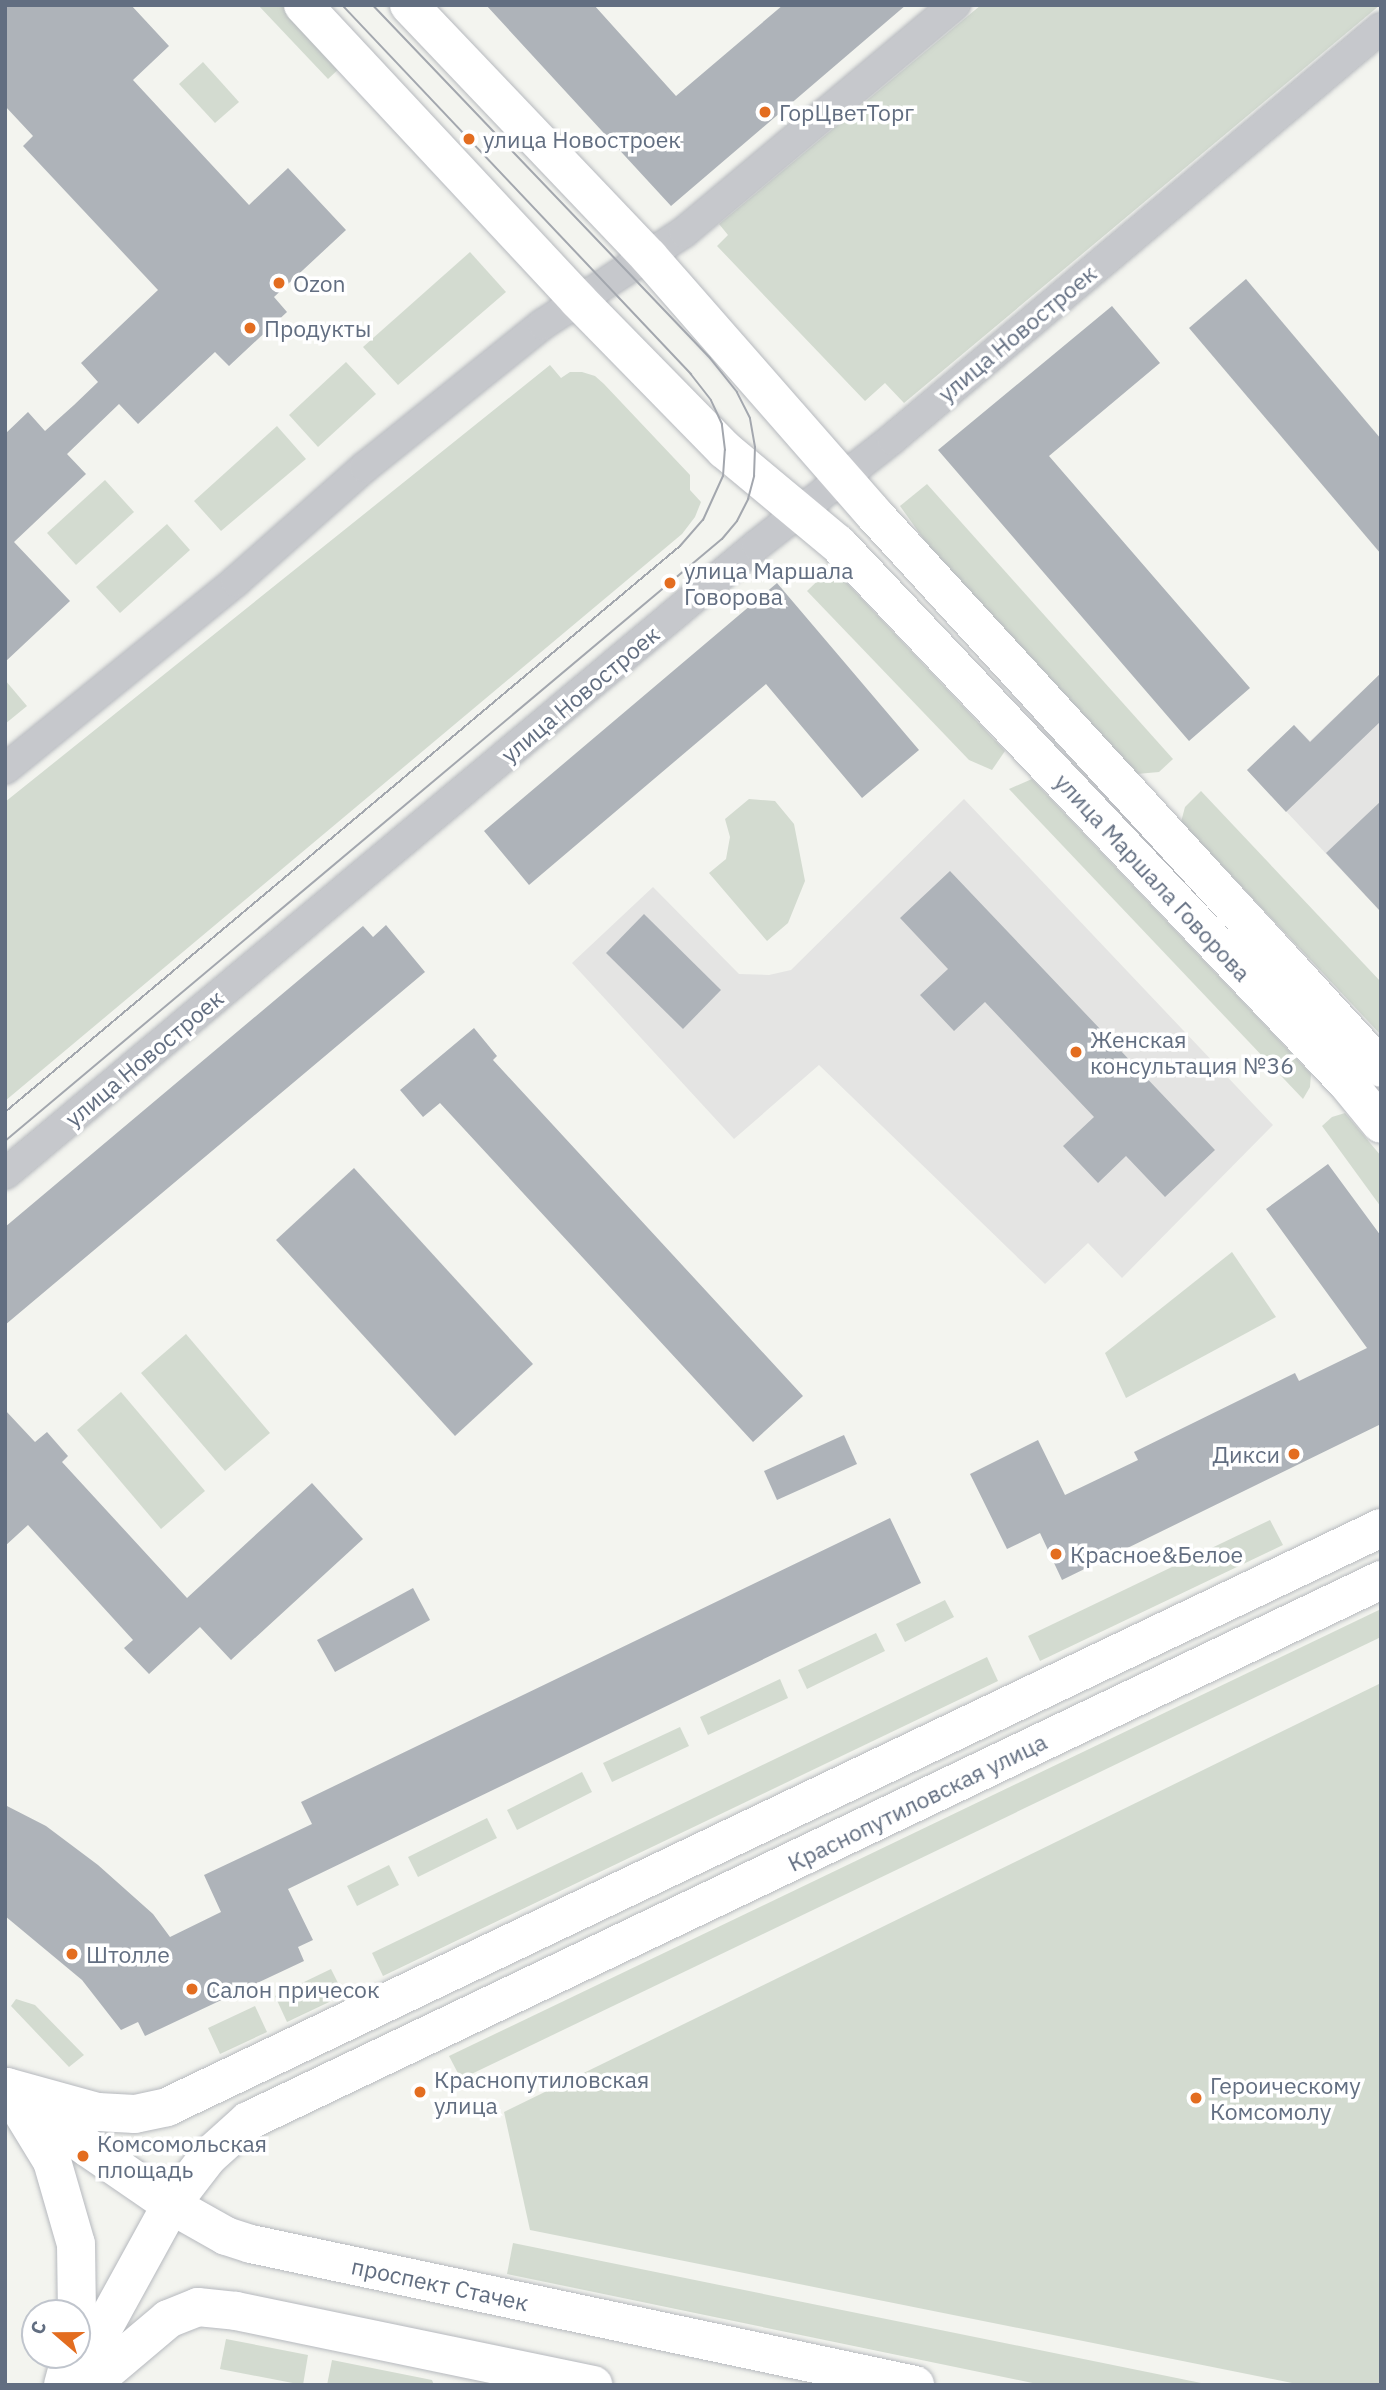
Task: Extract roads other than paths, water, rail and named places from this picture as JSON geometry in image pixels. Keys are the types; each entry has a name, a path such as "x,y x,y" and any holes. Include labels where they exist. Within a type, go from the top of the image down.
{"main road":[{"name":"улица Маршала Говорова","path":"303,5 578,300 726,450 838,544 1349,1085 1381,1124"},
{"name":"улица Маршала Говорова","path":"409,5 649,257 842,477 1135,803 1381,1068"},
{"name":"Краснопутиловская улица","path":"6,2086 98,2112 135,2114 167,2107 1381,1528"},
{"name":"Краснопутиловская улица","path":"72,2385 171,2205 208,2157 248,2121 1381,1580"},
{"name":"проспект Стачек","path":"6,2086 71,2136 171,2205 226,2236 251,2244 915,2385"},
{"path":"6,2086 52,2161 76,2244 77,2299"},
{"path":"90,2385 168,2319 198,2307 236,2311 593,2385"}],"street":[{"path":"5,769 236,581 365,467 543,324 684,232 955,5"},
{"name":"улица Новостроек","path":"5,1174 1381,28"}],"tram line":[{"path":"5,1112 680,546 703,520 723,476 725,450 722,424 711,400 691,374 342,5"},
{"path":"5,1141 722,539 737,521 748,499 754,476 755,447 750,418 737,392 710,358 373,5"}],"place":[{"name":"ГорЦветТорг","path":"765,112"},
{"name":"улица Новостроек","path":"469,139"},
{"name":"Ozon","path":"279,283"},
{"name":"Продукты","path":"250,328"},
{"name":"улица Маршала Говорова","path":"670,583"},
{"name":"Женская консультация №36","path":"1076,1052"},
{"name":"Дикси","path":"1294,1454"},
{"name":"Красное&Белое","path":"1056,1554"},
{"name":"Штолле","path":"72,1954"},
{"name":"Салон причесок","path":"192,1989"},
{"name":"Краснопутиловская улица","path":"420,2092"},
{"name":"Героическому Комсомолу","path":"1196,2098"},
{"name":"Комсомольская площадь","path":"83,2156"}]}
